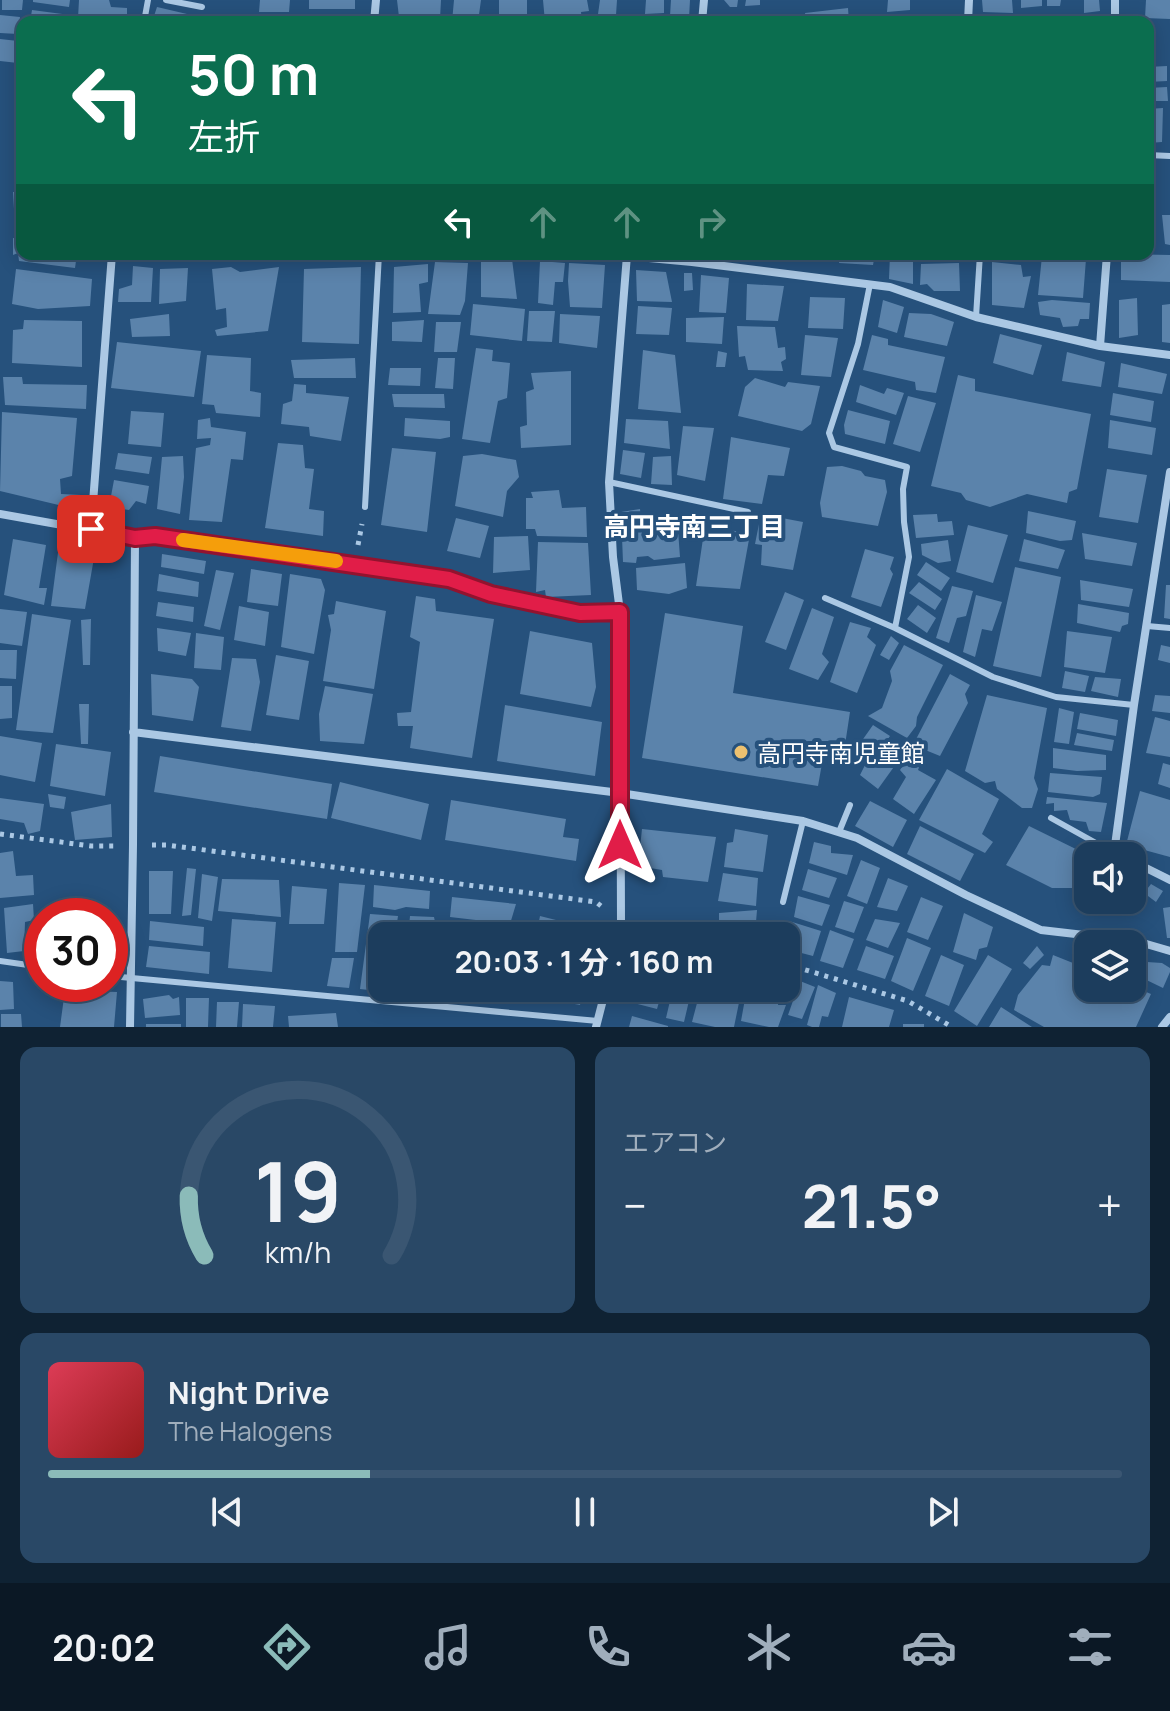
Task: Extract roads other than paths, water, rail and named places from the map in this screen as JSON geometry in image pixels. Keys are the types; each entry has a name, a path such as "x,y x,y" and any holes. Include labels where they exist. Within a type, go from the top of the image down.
{"street":[{"path":"91,529 112,260"},
{"path":"621,922 620,612 609,482 627,260"},
{"path":"706,260 890,287 976,317 1100,346 1170,355"},
{"path":"1100,346 1107,260"},
{"path":"1119,842 1134,705 1170,472"},
{"path":"0,514 135,538 155,536 449,579 491,594 580,613 620,612"},
{"path":"130,1027 135,538"},
{"path":"133,732 620,793 803,821 857,838 1041,930 1136,941 1170,951"},
{"path":"1146,868 1170,880"},
{"path":"597,1024 602,1002"},
{"path":"1162,1027 1170,1017"}],"lane":[{"path":"137,0 148,2"},
{"path":"166,0 202,7"},
{"path":"365,507 379,260"},
{"path":"976,317 980,260"},
{"path":"870,284 858,344 829,433 834,447 907,467 903,489 909,557 895,628"},
{"path":"609,482 748,512"},
{"path":"825,598 895,628 993,677 1056,697 1134,705"},
{"path":"1147,626 1170,628"},
{"path":"839,832 850,805"},
{"path":"1051,818 1096,842"},
{"path":"783,902 803,821"},
{"path":"0,961 24,964"},
{"path":"128,979 597,1024"}],"place":[{"name":"高円寺南児童館","path":"741,752"}],"district":[{"name":"高円寺南三丁目","path":"694,526"}]}
